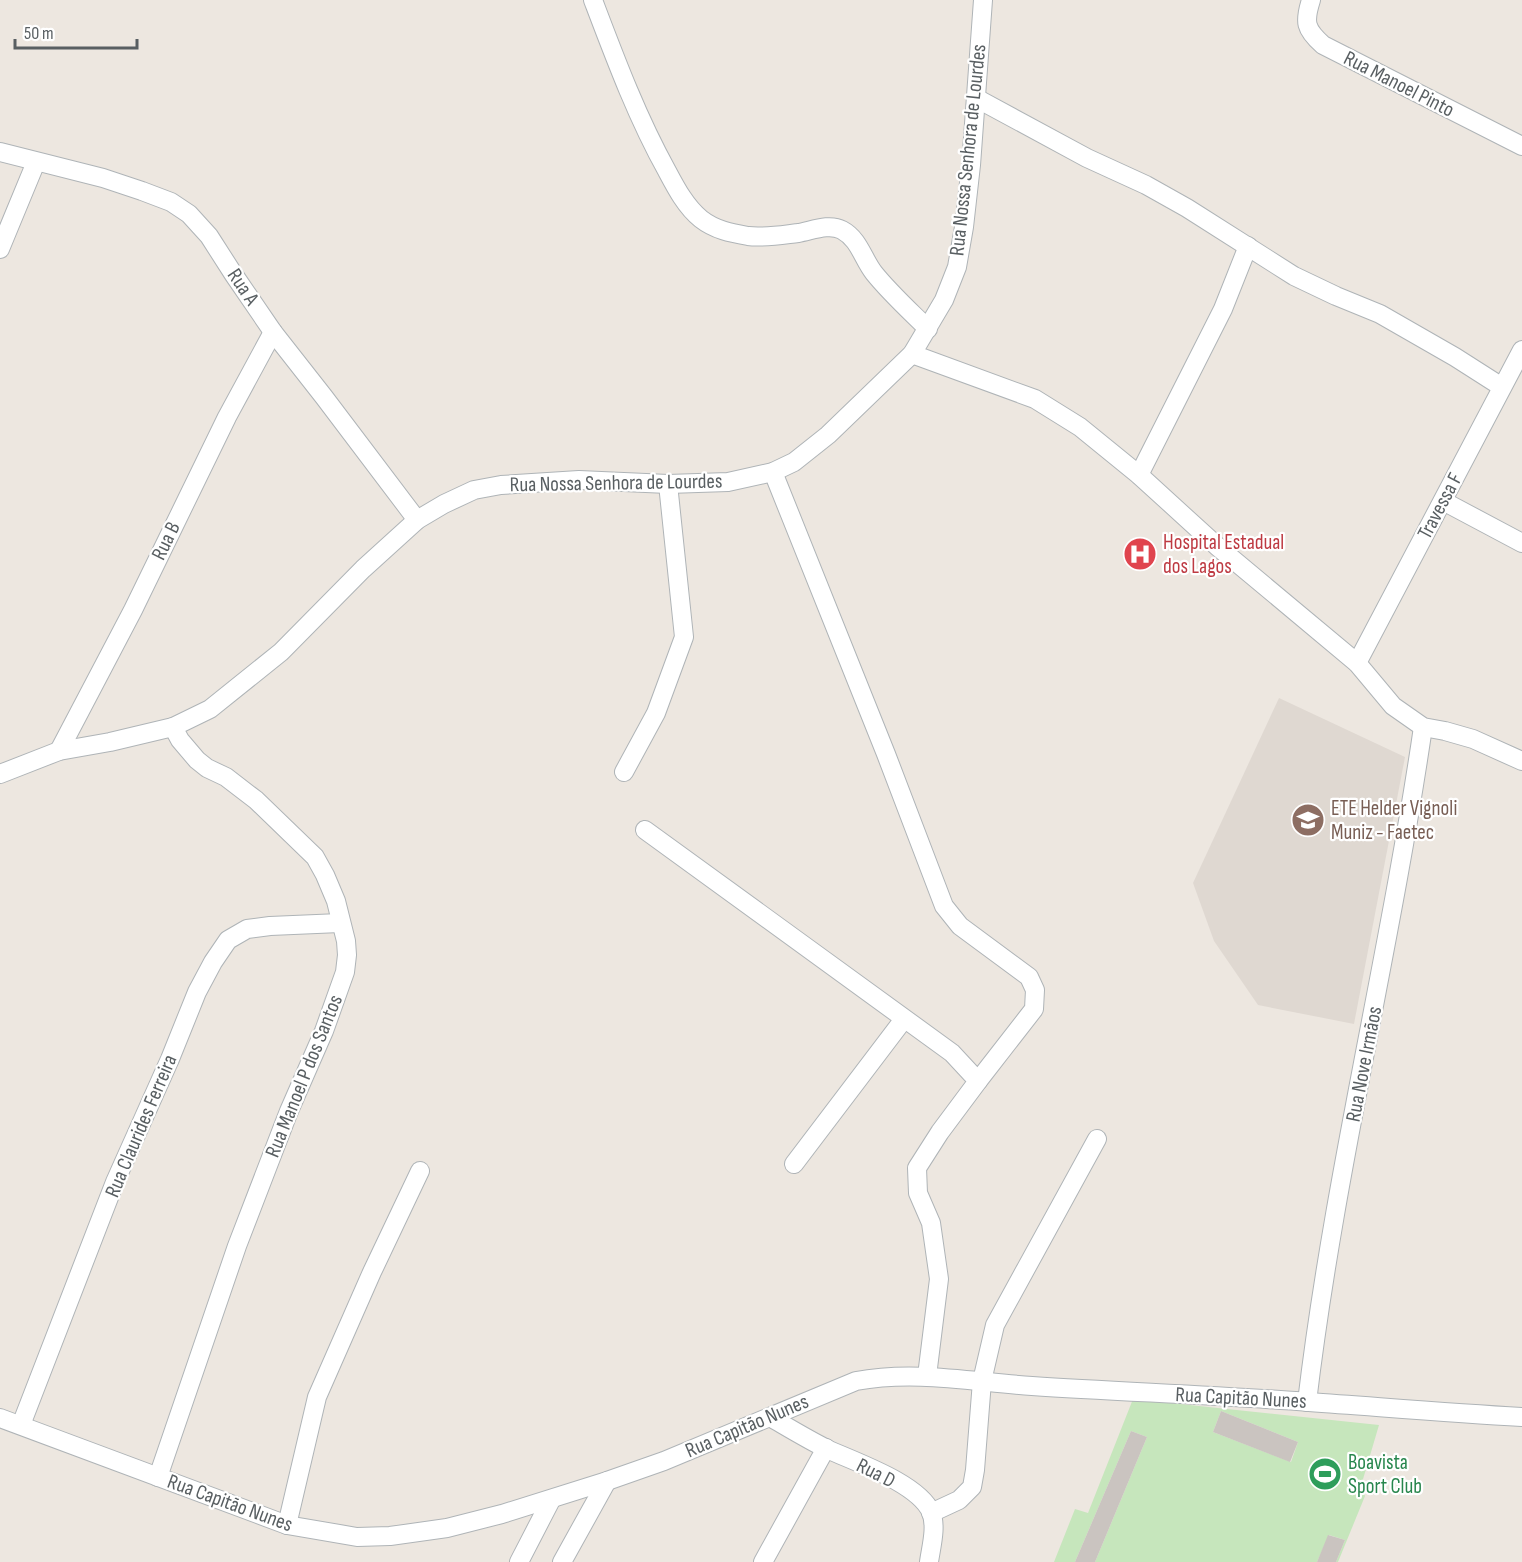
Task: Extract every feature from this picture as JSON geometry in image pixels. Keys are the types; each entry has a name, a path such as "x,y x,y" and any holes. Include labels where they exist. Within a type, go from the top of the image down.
{"street":[{"path":"593,0 616,60 656,151 679,193 701,219 716,228 760,237 830,227 842,230 856,243 873,272 928,329"},
{"name":"Rua Nossa Senhora de Lourdes","path":"0,774 59,751 173,727 210,709 281,652 363,569 417,520 474,490 501,485 579,480 668,484 728,482 773,472 794,462 828,435 912,354 944,300 957,267 964,227 971,165 983,0"},
{"name":"Rua Manoel Pinto","path":"1311,0 1306,16 1311,34 1323,45 1522,146"},
{"path":"976,98 1087,158 1187,208 1294,276 1380,314 1502,387"},
{"name":"Rua A","path":"0,152 103,178 171,202 189,214 210,236 273,332 417,520"},
{"path":"0,249 36,162"},
{"path":"1139,475 1223,309 1248,246"},
{"name":"Rua B","path":"59,751 133,610 226,417 273,332"},
{"name":"Travessa F","path":"1357,663 1522,350"},
{"path":"912,354 1035,399 1080,426 1139,475 1218,547 1357,663 1393,706 1423,727 1473,739 1522,761"},
{"path":"773,472 944,906 960,926 1029,977 1035,990 1034,1009 940,1132 917,1168 918,1192 931,1223 939,1279 927,1376"},
{"path":"624,772 656,713 684,637 668,484"},
{"path":"1443,501 1522,543"},
{"name":"Rua Manoel P dos Santos","path":"158,1477 237,1246 289,1111 324,1031 345,972 347,955 346,940 336,901 315,857 256,800 226,777 207,768 197,760 180,741 173,727"},
{"name":"Rua Nove Irmãos","path":"1307,1402 1327,1261 1411,812 1423,727"},
{"path":"645,830 952,1053 978,1081"},
{"name":"Rua Claurides Ferreira","path":"21,1425 115,1182 197,992 213,962 228,940 247,929 340,923"},
{"path":"794,1164 904,1019"},
{"path":"929,1562 934,1523 931,1513 959,1500 972,1487 982,1381 995,1325 1097,1139"},
{"path":"287,1525 317,1397 420,1171"},
{"name":"Rua Capitão Nunes","path":"0,1418 287,1525 357,1537 390,1536 447,1528 552,1500 664,1461 856,1381 877,1377 927,1376 1031,1386 1522,1417"},
{"name":"Rua D","path":"770,1418 915,1493 931,1513"},
{"path":"764,1562 826,1448"},
{"path":"562,1562 606,1481"},
{"path":"519,1562 552,1500"}],"shaded area":[{"name":"ETE Helder Vignoli Muniz - Faetec","path":"1279,698 1405,757 1354,1024 1258,1005 1214,941 1193,883"}],"green space":[{"path":"1133,1399 1379,1425 1361,1486 1365,1496 1338,1562 1336,1562 1345,1540 1329,1535 1317,1562 1095,1562 1147,1437 1131,1431 1075,1562 1054,1562 1075,1509 1088,1513","holes":["1221,1411 1298,1442 1291,1462 1213,1432"]}],"building":[{"path":"1221,1411 1298,1442 1290,1462 1213,1432"},
{"path":"1131,1431 1147,1437 1095,1562 1075,1562"},
{"path":"1328,1535 1345,1540 1336,1562 1317,1562"}],"place":[{"name":"Hospital Estadual dos Lagos","path":"1140,554"},
{"name":"ETE Helder Vignoli Muniz - Faetec","path":"1308,820"},
{"name":"Boavista Sport Club","path":"1325,1474"}]}
